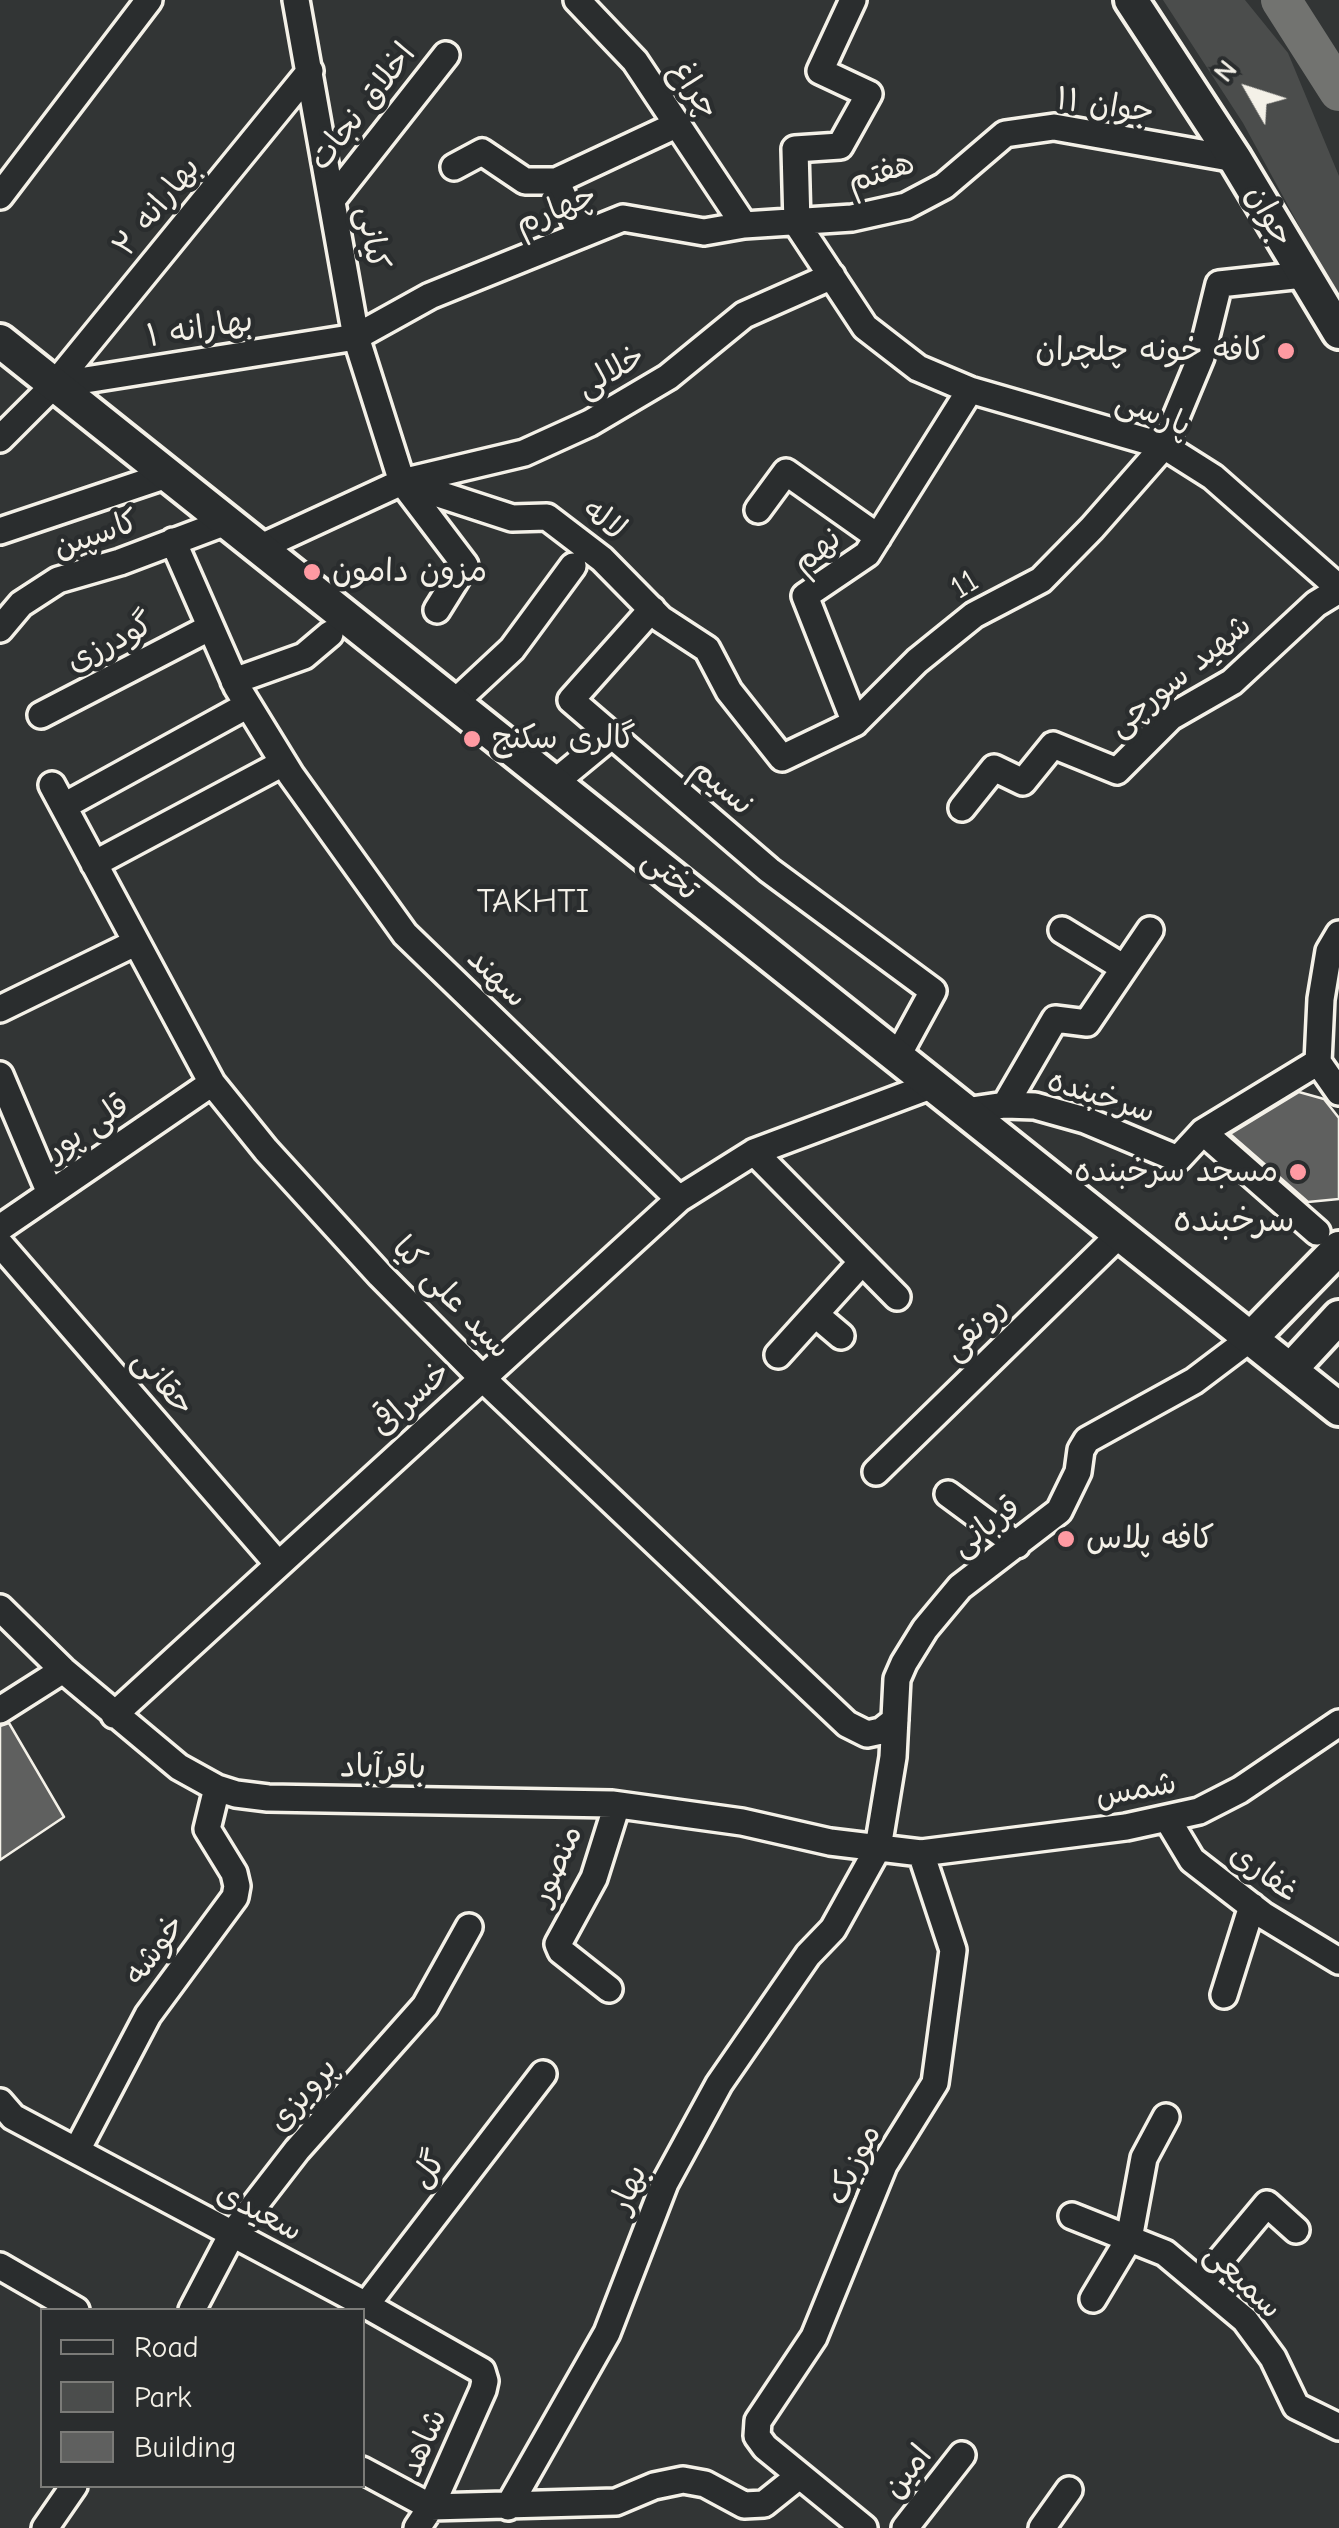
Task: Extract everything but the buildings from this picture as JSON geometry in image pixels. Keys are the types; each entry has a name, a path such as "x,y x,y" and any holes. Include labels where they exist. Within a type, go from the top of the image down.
{"main road":[{"name":"جوان","path":"1131,0 1235,159 1339,332"},
{"name":"تختی","path":"0,341 1339,1409"},
{"path":"1328,1240 1310,1278 1307,1294 1317,1309 1339,1314"},
{"path":"1251,1338 1310,1278"},
{"path":"1290,1370 1339,1314"}],"street":[{"path":"0,196 149,0"},
{"name":"کیانی","path":"296,0 356,337 402,482 465,565 436,610"},
{"name":"چراغ","path":"576,0 635,61 744,225"},
{"path":"797,224 795,149 840,146 868,94 820,71 852,0"},
{"name":"اخلاق نجات","path":"332,200 446,55"},
{"name":"بهارانه ۲","path":"0,440 54,384 310,71"},
{"path":"454,167 482,152 525,180 556,181 678,124"},
{"name":"جوان ۱۱","path":"974,159 1004,134 1054,127 1235,159"},
{"name":"هفتم","path":"797,224 852,218 906,206 944,186 974,159"},
{"path":"556,181 581,235"},
{"name":"چهارم","path":"356,337 430,296 623,218 704,232 744,225 797,224"},
{"name":"پارسی","path":"797,224 865,327 918,368 970,390 1164,446 1213,477 1339,589"},
{"name":"11","path":"782,758 855,722 917,661 974,615 1041,580 1164,446 1201,357 1219,284 1304,275"},
{"name":"خلالی","path":"402,482 524,453 590,422 668,377 744,315 832,276"},
{"name":"بهارانه ۱","path":"54,384 356,337"},
{"name":"نهم","path":"855,722 804,596 867,554 970,390"},
{"path":"758,510 786,472 878,537"},
{"path":"0,531 167,475"},
{"path":"259,548 402,482"},
{"name":"لاله","path":"402,482 512,518 547,517 602,558 662,619 707,648 729,691 782,758"},
{"name":"کاسپین","path":"0,629 21,604 58,580 226,522"},
{"name":"سهند","path":"173,541 209,628 248,705 283,763 405,934 679,1198"},
{"path":"454,703 512,649 573,566"},
{"name":"شهید سورچی","path":"962,808 994,768 1023,782 1053,745 1117,771 1171,717 1232,682 1316,604 1339,589"},
{"name":"نسیم","path":"652,609 571,700 769,870 933,991 898,1057"},
{"name":"گودرزی","path":"40,715 209,628"},
{"path":"234,681 304,656 330,634"},
{"name":"سید علی کیا","path":"248,705 58,796 212,1083 266,1150 380,1275 482,1378 847,1724 867,1734 880,1731 894,1720"},
{"path":"554,783 611,736"},
{"path":"94,864 283,763"},
{"path":"1062,930 1124,968"},
{"path":"1006,1104 1055,1019 1087,1023 1150,930"},
{"path":"1339,934 1329,951 1320,999 1318,1062 1339,1092"},
{"path":"0,1009 135,943"},
{"name":"سرخبنده","path":"965,1111 1006,1104 1035,1106 1085,1120 1178,1158 1204,1132 1318,1062"},
{"path":"0,1075 50,1193"},
{"name":"قلی پور","path":"0,1228 212,1083"},
{"name":"خسراقی","path":"114,1715 679,1198 754,1152 933,1085"},
{"path":"1204,1132 1328,1240"},
{"path":"754,1152 898,1298"},
{"name":"رونقی","path":"876,1472 1120,1234"},
{"name":"حقانی","path":"0,1244 278,1564"},
{"path":"778,1355 862,1262"},
{"path":"815,1314 841,1336"},
{"name":"قربانی","path":"878,1848 893,1757 898,1679 925,1629 970,1578 1060,1511 1087,1440 1194,1381 1251,1338"},
{"path":"948,1494 1017,1545"},
{"name":"باقرآباد","path":"0,1608 63,1670 179,1767 236,1794 268,1798 617,1805 742,1822 830,1842 878,1848"},
{"path":"0,1710 63,1670"},
{"name":"شمس","path":"878,1848 921,1852 1168,1820 1231,1796 1339,1723"},
{"name":"خوشه","path":"77,2150 148,2014 234,1897 234,1873 206,1829 217,1788"},
{"name":"منصور","path":"609,1989 561,1951 558,1944 594,1878 617,1805"},
{"name":"غفاری","path":"1168,1820 1192,1860 1252,1906 1339,1961"},
{"name":"بهار","path":"508,2507 607,2333 665,2183 719,2084 808,1955 833,1930 878,1848"},
{"name":"موزیک","path":"864,2528 765,2447 757,2436 758,2421 814,2336 884,2165 927,2100 939,2068 953,1950 921,1852"},
{"path":"1224,1995 1252,1906"},
{"name":"پرویزی","path":"193,2308 232,2234 297,2150 425,2006 469,1926"},
{"name":"گل","path":"366,2305 543,2074"},
{"name":"سعیدی","path":"0,2102 13,2118 478,2368 485,2381"},
{"path":"1093,2299 1129,2239 1144,2158 1166,2117"},
{"path":"1201,2283 1267,2204 1296,2230"},
{"name":"سمیعی","path":"1072,2216 1165,2253 1244,2320 1273,2358 1296,2406 1339,2427"},
{"path":"0,2266 73,2308"},
{"name":"شاهد","path":"424,2517 485,2381"},
{"name":"امین","path":"905,2528 962,2455"},
{"path":"365,2472 424,2517 508,2507 616,2502 654,2486 683,2480 705,2484 744,2505 764,2504 799,2476"},
{"path":"45,2528 73,2488"},
{"path":"1042,2528 1069,2490"}],"green space":[{"path":"1163,0 1245,0 1288,53 1339,176 1339,299 1243,123"}],"waterway":[{"path":"1281,0 1339,91"}],"place":[{"name":"کافه خونه چلچران","path":"1286,351"},
{"name":"مزون دامون","path":"312,572"},
{"name":"گالری سکنج","path":"472,739"},
{"name":"مسجد سرخبنده","path":"1298,1172"},
{"name":"کافه پلاس","path":"1066,1539"}],"district":[{"name":"TAKHTI","path":"533,902"},
{"name":"سرخبنده","path":"1234,1221"}]}
